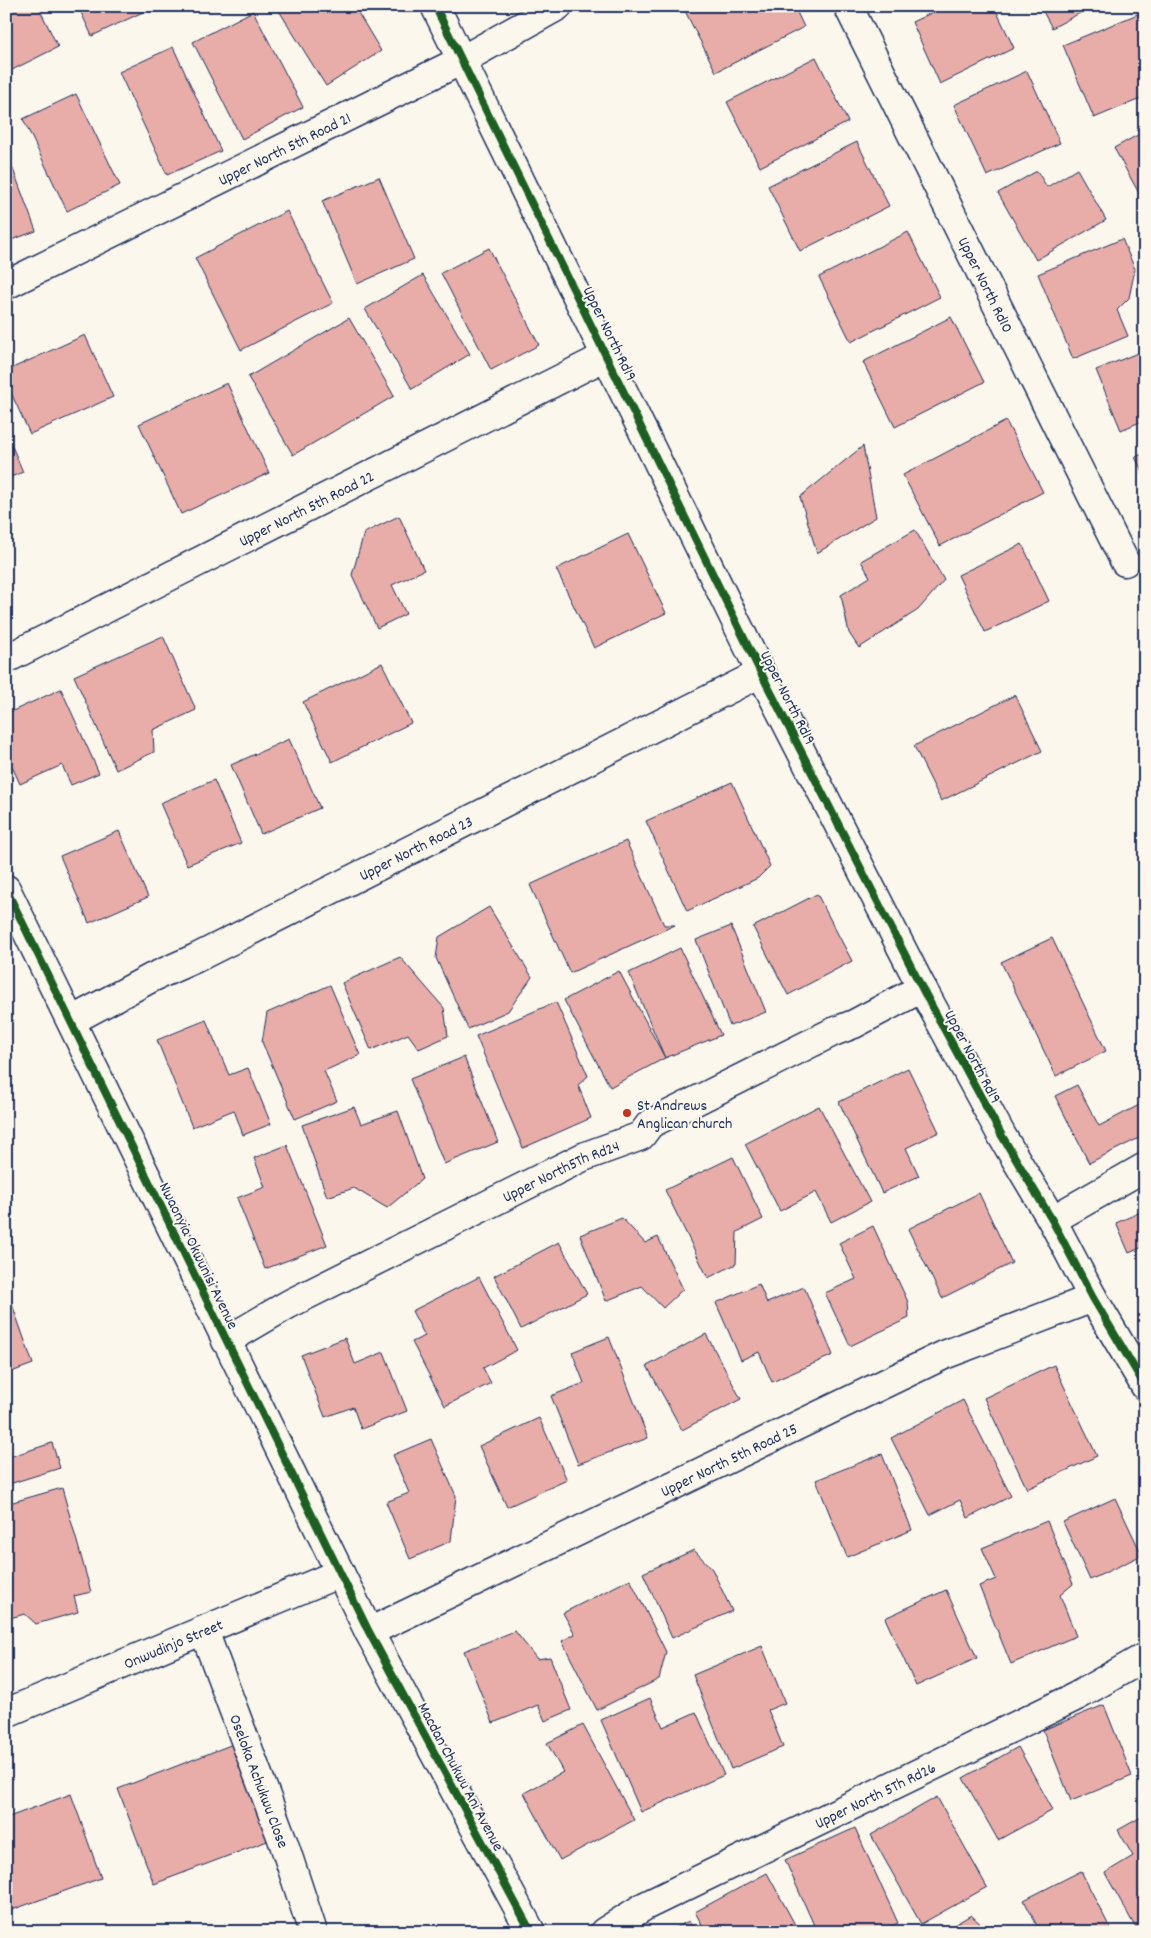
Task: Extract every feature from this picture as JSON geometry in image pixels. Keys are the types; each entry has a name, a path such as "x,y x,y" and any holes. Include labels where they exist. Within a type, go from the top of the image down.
{"street":[{"name":"Upper North Rd19","path":"435,6 761,673 922,988 1002,1136 1052,1220 1092,1298 1145,1386"},
{"name":"Upper North 5th Road 21","path":"6,285 462,60 558,6"},
{"name":"Upper North Rd10","path":"848,6 1125,562"},
{"name":"Upper North 5th Road 22","path":"6,659 606,356"},
{"name":"Upper North Road 23","path":"71,1021 151,978 204,954 761,673"},
{"name":"Nwaonyia Okwunisi Avenue","path":"6,889 369,1632"},
{"name":"Upper North5Th Rd24","path":"226,1341 289,1304 582,1157 641,1136 650,1124 833,1032 854,1024 922,988"},
{"path":"1052,1220 1145,1167"},
{"name":"Upper North 5th Road 25","path":"369,1632 944,1355 1092,1298"},
{"name":"Onwudinjo Street","path":"6,1713 340,1573"},
{"name":"Oseloka Achukwu Close","path":"204,1631 284,1844 313,1932"},
{"name":"Macdan Chukwu Ani Avenue","path":"369,1632 530,1932"},
{"name":"Upper North 5Th Rd26","path":"604,1932 645,1906 1077,1696 1145,1657"}],"building":[{"path":"6,6 38,6 58,47 6,73"},
{"path":"78,6 143,6 145,11 92,36"},
{"path":"282,6 354,6 381,51 326,86 278,9"},
{"path":"794,6 804,27 716,72 683,7"},
{"path":"946,6 994,6 1014,48 940,84 912,22"},
{"path":"1040,6 1093,6 1052,28"},
{"path":"253,11 303,107 242,139 193,42"},
{"path":"1145,11 1145,97 1094,118 1063,45"},
{"path":"173,47 221,151 167,175 119,72"},
{"path":"816,57 848,122 760,167 727,102"},
{"path":"1027,71 1060,143 987,176 954,105"},
{"path":"76,94 120,185 67,211 23,119"},
{"path":"1145,131 1145,204 1114,148"},
{"path":"857,142 889,206 800,251 768,186"},
{"path":"6,153 36,231 6,242"},
{"path":"1077,169 1106,220 1036,260 998,193 1037,171 1047,187"},
{"path":"379,177 414,259 357,284 322,201"},
{"path":"287,211 333,303 241,350 195,258"},
{"path":"908,232 940,297 851,342 819,277"},
{"path":"1122,239 1135,269 1129,298 1117,310 1128,336 1073,359 1038,274"},
{"path":"489,248 539,345 491,370 441,273"},
{"path":"423,275 470,354 412,389 365,309"},
{"path":"951,317 984,382 895,427 863,362"},
{"path":"349,318 394,396 293,455 248,377"},
{"path":"85,335 113,397 30,434 6,382 6,371"},
{"path":"1145,350 1145,420 1121,430 1096,370"},
{"path":"227,383 269,473 181,514 139,424"},
{"path":"1006,421 1043,492 940,546 903,475"},
{"path":"6,432 23,472 6,479"},
{"path":"863,446 876,517 817,553 800,497"},
{"path":"1145,453 1145,477 1135,457"},
{"path":"399,516 424,570 392,585 406,614 377,628 352,575 364,533"},
{"path":"915,530 944,580 918,610 859,648 849,633 841,595 870,577 861,561"},
{"path":"628,534 666,613 594,648 556,569"},
{"path":"1022,544 1049,601 985,632 958,575"},
{"path":"163,636 196,710 153,730 154,752 116,770 74,676"},
{"path":"382,663 411,723 332,762 303,702"},
{"path":"61,689 99,773 71,785 62,765 20,784 6,753 6,714"},
{"path":"1015,695 1042,751 941,801 914,746"},
{"path":"289,739 320,808 261,834 231,765"},
{"path":"214,780 241,843 187,865 160,803"},
{"path":"732,782 770,866 758,878 687,911 646,821"},
{"path":"119,831 148,897 89,923 60,856"},
{"path":"626,841 664,925 675,925 570,973 530,885"},
{"path":"817,894 852,961 788,995 753,927"},
{"path":"489,907 532,977 508,1011 468,1029 436,958 439,937"},
{"path":"731,926 766,1012 730,1026 696,940"},
{"path":"1052,938 1106,1051 1056,1076 1001,962"},
{"path":"680,948 721,1035 665,1058 629,973"},
{"path":"400,957 444,1008 448,1036 419,1049 408,1034 371,1050 342,983"},
{"path":"619,971 665,1058 610,1087 564,1000"},
{"path":"330,985 360,1055 324,1071 337,1101 295,1119 262,1042 267,1013"},
{"path":"556,1002 588,1076 578,1085 591,1118 523,1148 476,1036"},
{"path":"206,1020 229,1075 248,1068 271,1124 243,1135 234,1110 192,1127 157,1040"},
{"path":"464,1057 498,1142 444,1164 410,1079"},
{"path":"908,1068 939,1132 906,1148 919,1176 882,1193 839,1102"},
{"path":"1077,1085 1099,1126 1145,1102 1145,1135 1089,1163 1055,1096"},
{"path":"819,1106 870,1202 831,1222 816,1192 780,1211 745,1144"},
{"path":"354,1107 361,1124 398,1111 422,1179 387,1208 354,1188 327,1197 302,1125"},
{"path":"287,1145 327,1245 265,1269 237,1198 265,1187 254,1158"},
{"path":"733,1157 763,1219 737,1232 736,1264 708,1278 665,1190"},
{"path":"979,1193 1012,1263 942,1298 908,1229"},
{"path":"1145,1210 1145,1246 1129,1253 1116,1223"},
{"path":"622,1218 645,1243 658,1237 683,1289 663,1308 642,1286 606,1301 580,1235"},
{"path":"873,1226 908,1302 909,1318 850,1346 825,1293 856,1279 839,1243"},
{"path":"559,1242 587,1294 521,1329 494,1276"},
{"path":"479,1277 517,1350 483,1368 491,1383 445,1406 412,1342 425,1336 412,1311"},
{"path":"759,1284 767,1303 804,1287 833,1355 772,1382 759,1352 741,1360 716,1303"},
{"path":"6,1287 33,1364 6,1374"},
{"path":"706,1334 741,1399 682,1430 647,1366"},
{"path":"609,1337 648,1438 578,1464 551,1396 584,1383 572,1352"},
{"path":"345,1338 355,1364 384,1352 407,1411 361,1429 353,1407 325,1417 301,1355"},
{"path":"1054,1365 1097,1456 1027,1489 984,1398"},
{"path":"963,1400 1011,1496 968,1518 960,1500 930,1515 891,1438"},
{"path":"539,1418 567,1480 507,1507 479,1446"},
{"path":"431,1439 456,1496 451,1541 410,1559 386,1502 409,1493 393,1455"},
{"path":"52,1443 60,1468 6,1485 6,1458"},
{"path":"882,1454 912,1530 847,1557 816,1480"},
{"path":"62,1488 91,1592 74,1596 78,1612 36,1624 25,1614 6,1619 6,1504"},
{"path":"1115,1498 1142,1555 1090,1580 1063,1522"},
{"path":"1047,1521 1073,1584 1060,1595 1076,1636 1011,1664 979,1586 996,1579 982,1548"},
{"path":"694,1550 712,1569 732,1611 672,1638 643,1573"},
{"path":"630,1579 666,1652 659,1679 597,1710 562,1641 575,1634 563,1613"},
{"path":"946,1590 977,1658 916,1686 885,1618"},
{"path":"515,1631 537,1659 550,1657 571,1710 545,1721 538,1705 493,1723 464,1651"},
{"path":"762,1646 785,1703 768,1710 783,1747 731,1769 693,1675"},
{"path":"650,1698 663,1727 696,1712 724,1775 641,1812 601,1720"},
{"path":"1104,1705 1132,1776 1071,1801 1043,1730"},
{"path":"583,1725 634,1820 560,1860 524,1793 563,1772 547,1743"},
{"path":"233,1744 270,1840 154,1884 118,1789"},
{"path":"1018,1747 1053,1810 998,1840 963,1778"},
{"path":"71,1794 101,1878 6,1912 6,1818"},
{"path":"937,1797 987,1887 921,1924 871,1835"},
{"path":"1145,1815 1145,1932 1138,1932 1105,1873 1133,1856 1118,1830"},
{"path":"855,1828 898,1923 879,1932 857,1932 854,1927 845,1932 817,1932 785,1860"},
{"path":"1081,1871 1112,1932 1040,1932 1024,1900"},
{"path":"767,1873 799,1932 706,1932 695,1912"},
{"path":"971,1915 989,1932 942,1932"},
{"path":"689,1921 694,1932 666,1932"}],"cycle path":[{"path":"435,6 761,673 922,988 1002,1136 1052,1220 1093,1298 1145,1386"},
{"path":"6,889 369,1632 531,1932"}],"place":[{"name":"St Andrews Anglican church","path":"627,1113"}]}
